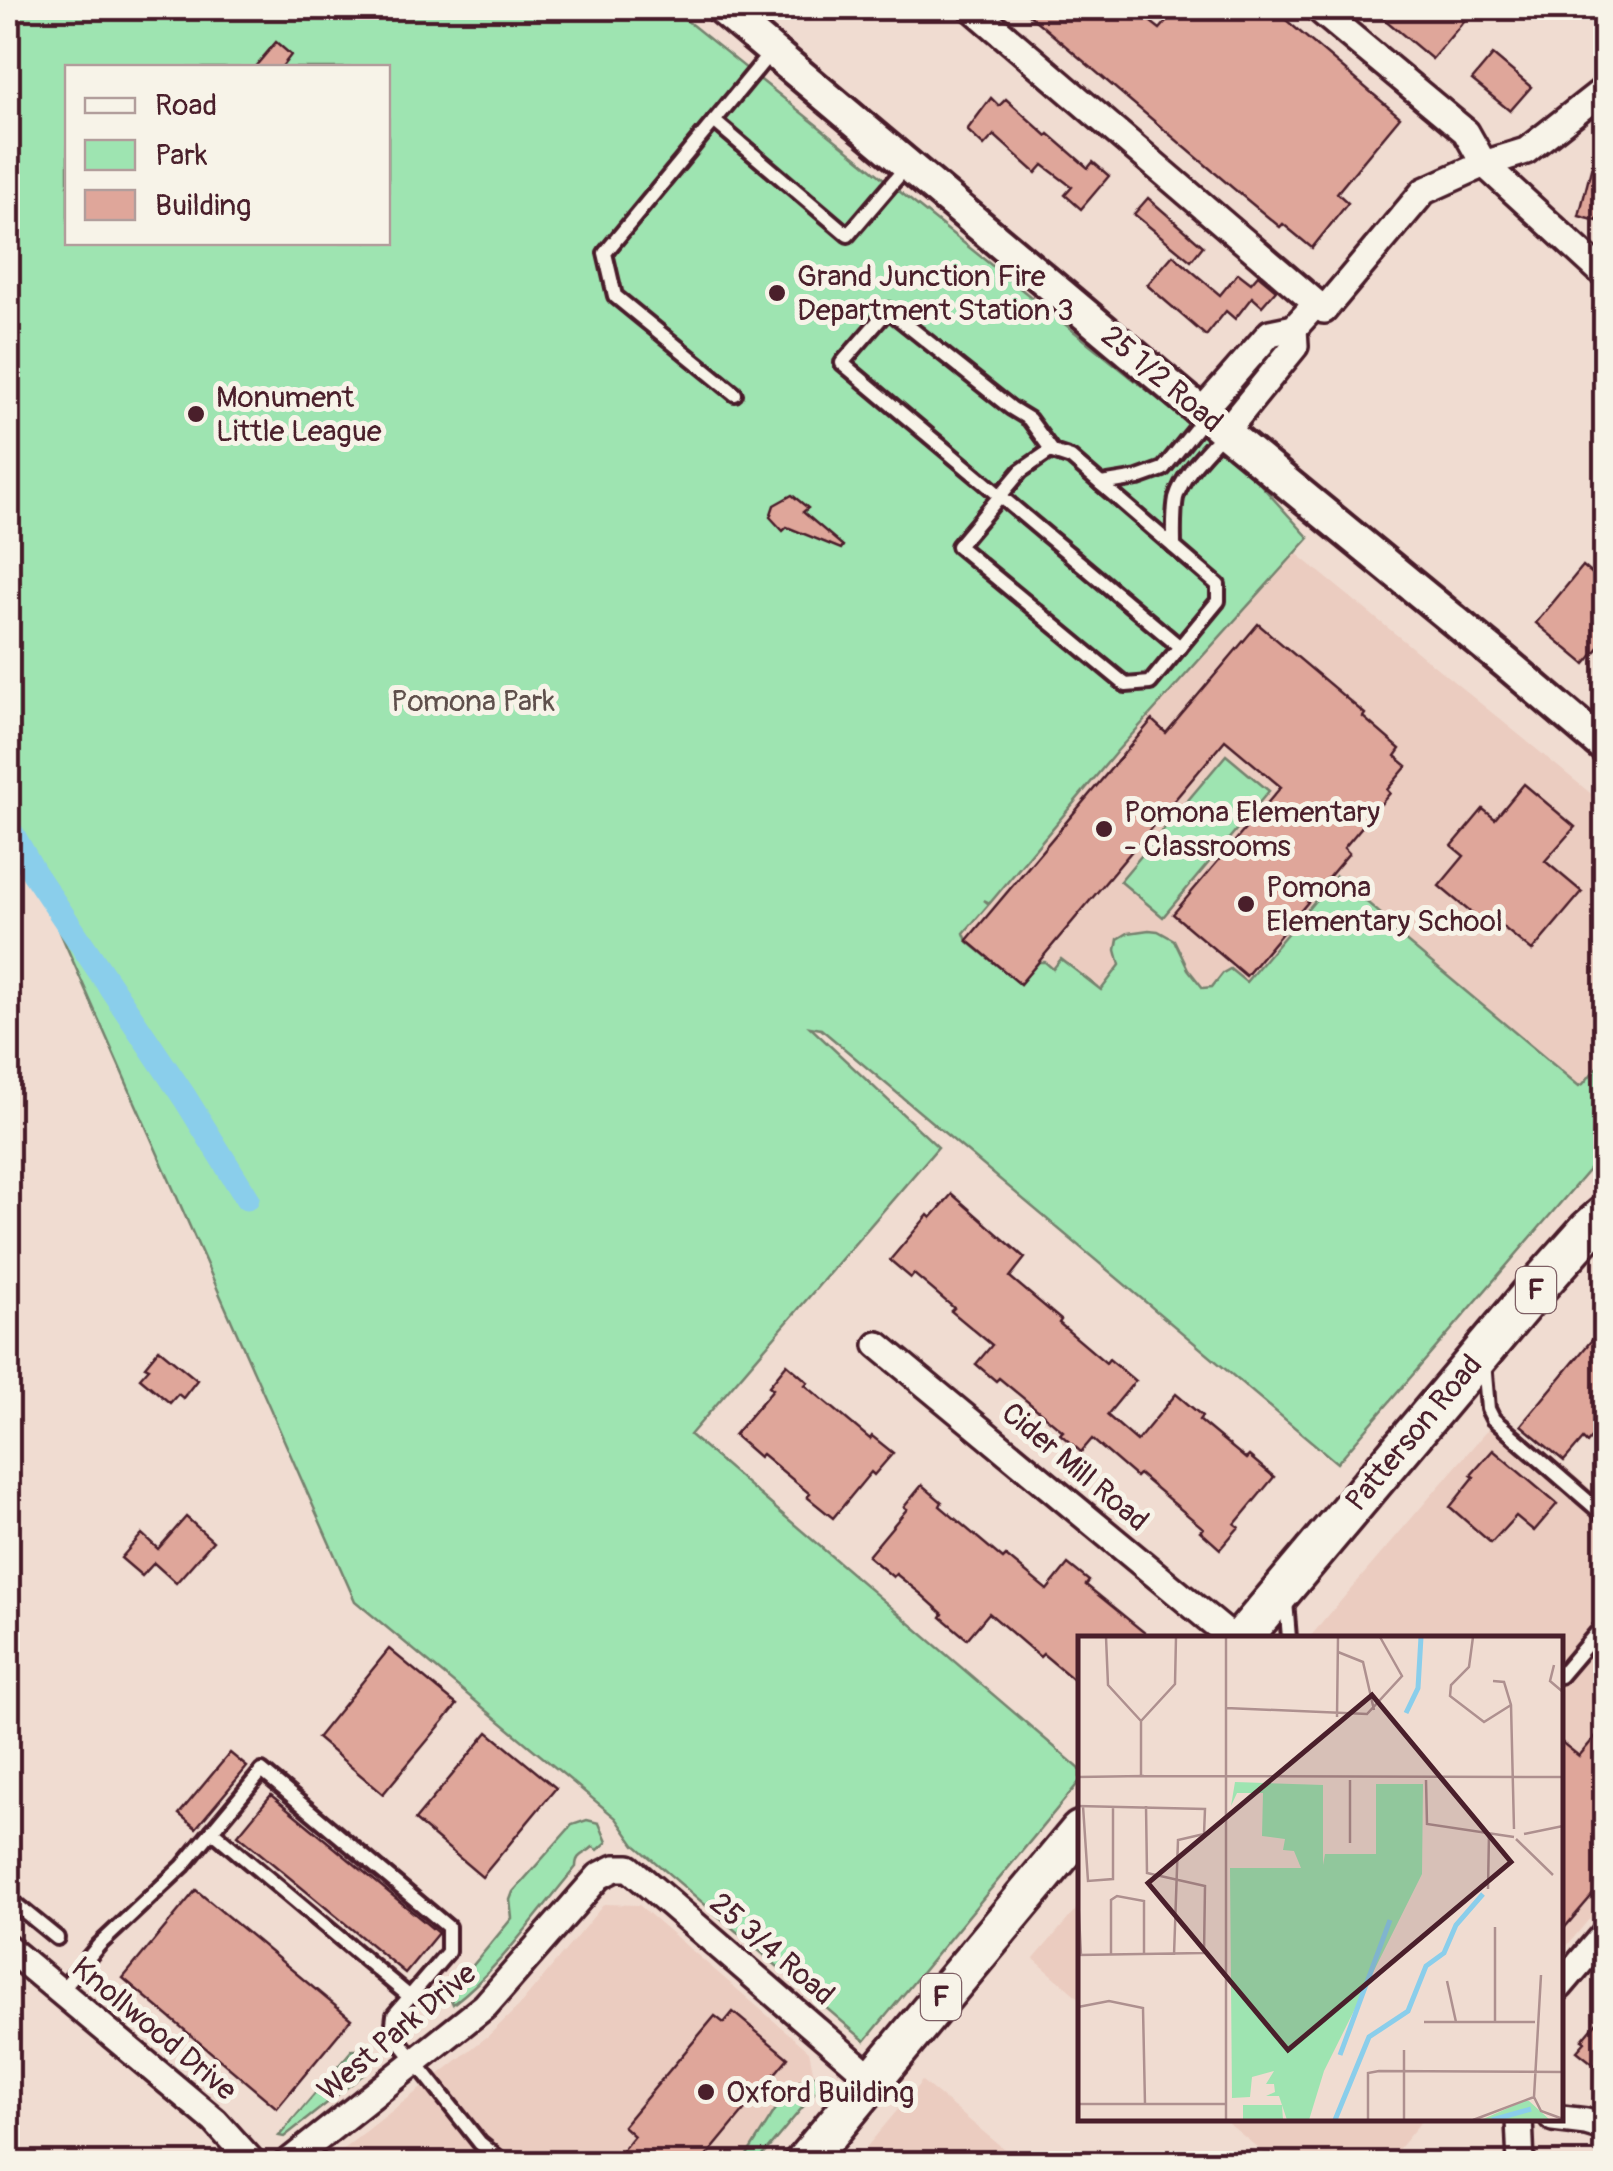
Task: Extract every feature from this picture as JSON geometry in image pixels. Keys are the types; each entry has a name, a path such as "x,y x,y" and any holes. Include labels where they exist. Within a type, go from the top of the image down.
{"main road":[{"name":"Patterson Road","path":"1244,1636 1600,1214"},
{"name":"F","path":"803,2164 1078,1833"}],"street":[{"name":"25 1/2 Road","path":"721,8 1606,748"},
{"path":"972,8 1324,310 1424,191 1526,150 1606,88"},
{"path":"1318,8 1466,132 1484,164 1606,276"},
{"path":"1210,420 1270,333 1294,328 1316,304"},
{"name":"Cider Mill Road","path":"878,1345 1230,1636"},
{"name":"West Park Drive","path":"286,2164 486,2006 599,1876 615,1868 629,1868"},
{"name":"25 3/4 Road","path":"629,1868 874,2078"},
{"path":"1563,1982 1606,1932"},
{"name":"Knollwood Drive","path":"8,1948 215,2121 254,2164"},
{"path":"1563,2119 1606,2128"},
{"path":"1518,2121 1521,2164"}],"lane":[{"path":"735,394 615,296 605,253 772,50"},
{"path":"714,121 848,235 908,165"},
{"path":"1053,452 1030,418 888,310 842,363 1180,647"},
{"path":"1100,484 1163,469 1210,420"},
{"path":"1174,548 1177,497 1210,420"},
{"path":"1050,451 1071,458 1100,484 1218,584 1218,602 1150,683 1126,685 958,546 1021,471 1050,451"},
{"path":"1483,1351 1488,1409 1493,1419 1606,1517"},
{"path":"1284,1587 1289,1636"},
{"path":"1563,1672 1606,1622"},
{"path":"60,1992 99,1945 183,1866 262,1771 448,1927 448,1952 394,2016 392,2032 473,2134 506,2164"},
{"path":"212,1831 410,1996"},
{"path":"8,1898 57,1938"}],"shaded area":[{"name":"Pomona Elementary School","path":"1231,500 1605,805 1605,1096 1316,1445 801,1004"},
{"path":"1501,1414 1605,1501 1605,1900 1563,1951 1563,1636 1311,1636"},
{"path":"604,1904 639,1905 809,2051 814,2075 822,2083 756,2163 324,2164 488,2036 520,2005"},
{"path":"1078,1907 1078,1997 1034,1959"},
{"path":"922,2081 1021,2163 853,2163"},
{"path":"1225,2121 1421,2121 1386,2164 1276,2163"}],"green space":[{"name":"Pomona Park","path":"8,8 671,8 1249,472 1309,538 1118,750 990,903 984,900 989,904 964,933 967,941 1020,984 1039,962 1053,969 1061,959 1101,990 1120,965 1118,939 1128,933 1158,931 1174,940 1188,969 1203,988 1212,987 1230,969 1246,982 1336,876 1395,926 1391,932 1579,1086 1605,1058 1605,1151 1337,1463 821,1029 810,1027 938,1147 690,1435 1078,1767 1078,1783 865,2041 635,1845 616,1818 355,1601 8,814"},
{"path":"1226,755 1269,791 1163,917 1120,881"},
{"path":"587,1820 599,1823 607,1842 579,1857 576,1867 518,1939 453,2004 451,1992 512,1918 513,1892 572,1825"},
{"path":"356,2050 364,2074 284,2137 279,2136"},
{"path":"814,2075 822,2083 817,2090 756,2163 742,2163 791,2085"}],"building":[{"path":"1021,8 1133,8 1160,29 1178,8 1272,8 1400,117 1337,193 1348,203 1312,248 1283,224 1280,227"},
{"path":"1371,8 1475,8 1432,59"},
{"path":"276,42 291,55 283,65 257,65"},
{"path":"1493,55 1531,87 1510,111 1472,80"},
{"path":"991,98 999,106 1006,99 1088,168 1093,162 1109,176 1081,209 1065,195 1072,187 1043,165 1036,173 994,135 984,146 967,130"},
{"path":"1599,138 1606,139 1606,186 1597,221 1579,216"},
{"path":"1148,198 1203,246 1191,261 1134,214"},
{"path":"1173,255 1220,295 1238,273 1251,283 1258,275 1276,290 1262,306 1252,297 1235,319 1226,311 1206,336 1147,285"},
{"path":"792,495 808,508 803,512 843,546 841,549 787,527 783,531 770,517 774,505"},
{"path":"1583,566 1606,585 1606,639 1585,664 1536,623"},
{"path":"1258,624 1365,714 1363,717 1400,749 1395,756 1407,766 1387,790 1390,793 1344,848 1349,853 1246,976 1173,914 1281,787 1225,740 1020,984 967,940 1152,720 1166,733"},
{"path":"1524,784 1575,827 1545,861 1582,892 1532,951 1487,914 1481,921 1439,886 1464,856 1452,846 1483,809 1495,819"},
{"path":"952,1194 1025,1258 1010,1277 1106,1363 1109,1359 1135,1381 1107,1415 1137,1441 1176,1394 1202,1416 1199,1420 1274,1477 1220,1549 1200,1531 1203,1528 1139,1474 1136,1477 1092,1439 1081,1452 1060,1434 1063,1431 976,1364 992,1345 914,1274 911,1278 890,1260 928,1215 931,1218"},
{"path":"1606,1323 1606,1412 1587,1443 1583,1439 1564,1461 1521,1425"},
{"path":"159,1349 197,1380 183,1398 178,1394 170,1403 140,1378"},
{"path":"787,1364 808,1382 805,1385 893,1453 874,1475 871,1472 833,1518 807,1497 810,1494 734,1435 773,1389 769,1386"},
{"path":"1493,1450 1557,1504 1534,1531 1516,1516 1491,1543 1450,1507"},
{"path":"922,1485 942,1502 940,1506 1003,1559 1006,1556 1047,1590 1068,1564 1089,1581 1086,1585 1149,1636 1078,1636 1078,1683 989,1613 967,1639 921,1594 868,1556 907,1509 904,1507"},
{"path":"186,1517 213,1541 176,1583 154,1563 142,1576 121,1558 142,1534 158,1549"},
{"path":"389,1649 457,1705 383,1794 317,1738"},
{"path":"1606,1724 1606,1859 1598,1869 1606,1879 1563,1929 1563,1743 1579,1756"},
{"path":"488,1732 556,1788 482,1877 415,1820"},
{"path":"230,1753 247,1767 196,1828 179,1814"},
{"path":"271,1795 438,1933 405,1973 238,1835"},
{"path":"196,1890 351,2019 277,2108 123,1978"},
{"path":"1606,2011 1606,2074 1577,2051"},
{"name":"Oxford Building","path":"733,2012 788,2058 700,2164 611,2164 634,2136 623,2126 715,2016 724,2023"}],"waterway":[{"path":"8,827 34,873 247,1198"}],"place":[{"name":"Grand Junction Fire Department Station 3","path":"777,293"},
{"name":"Monument Little League","path":"196,414"},
{"name":"Pomona Elementary - Classrooms","path":"1104,829"},
{"name":"Pomona Elementary School","path":"1246,904"},
{"name":"Oxford Building","path":"706,2092"}]}
